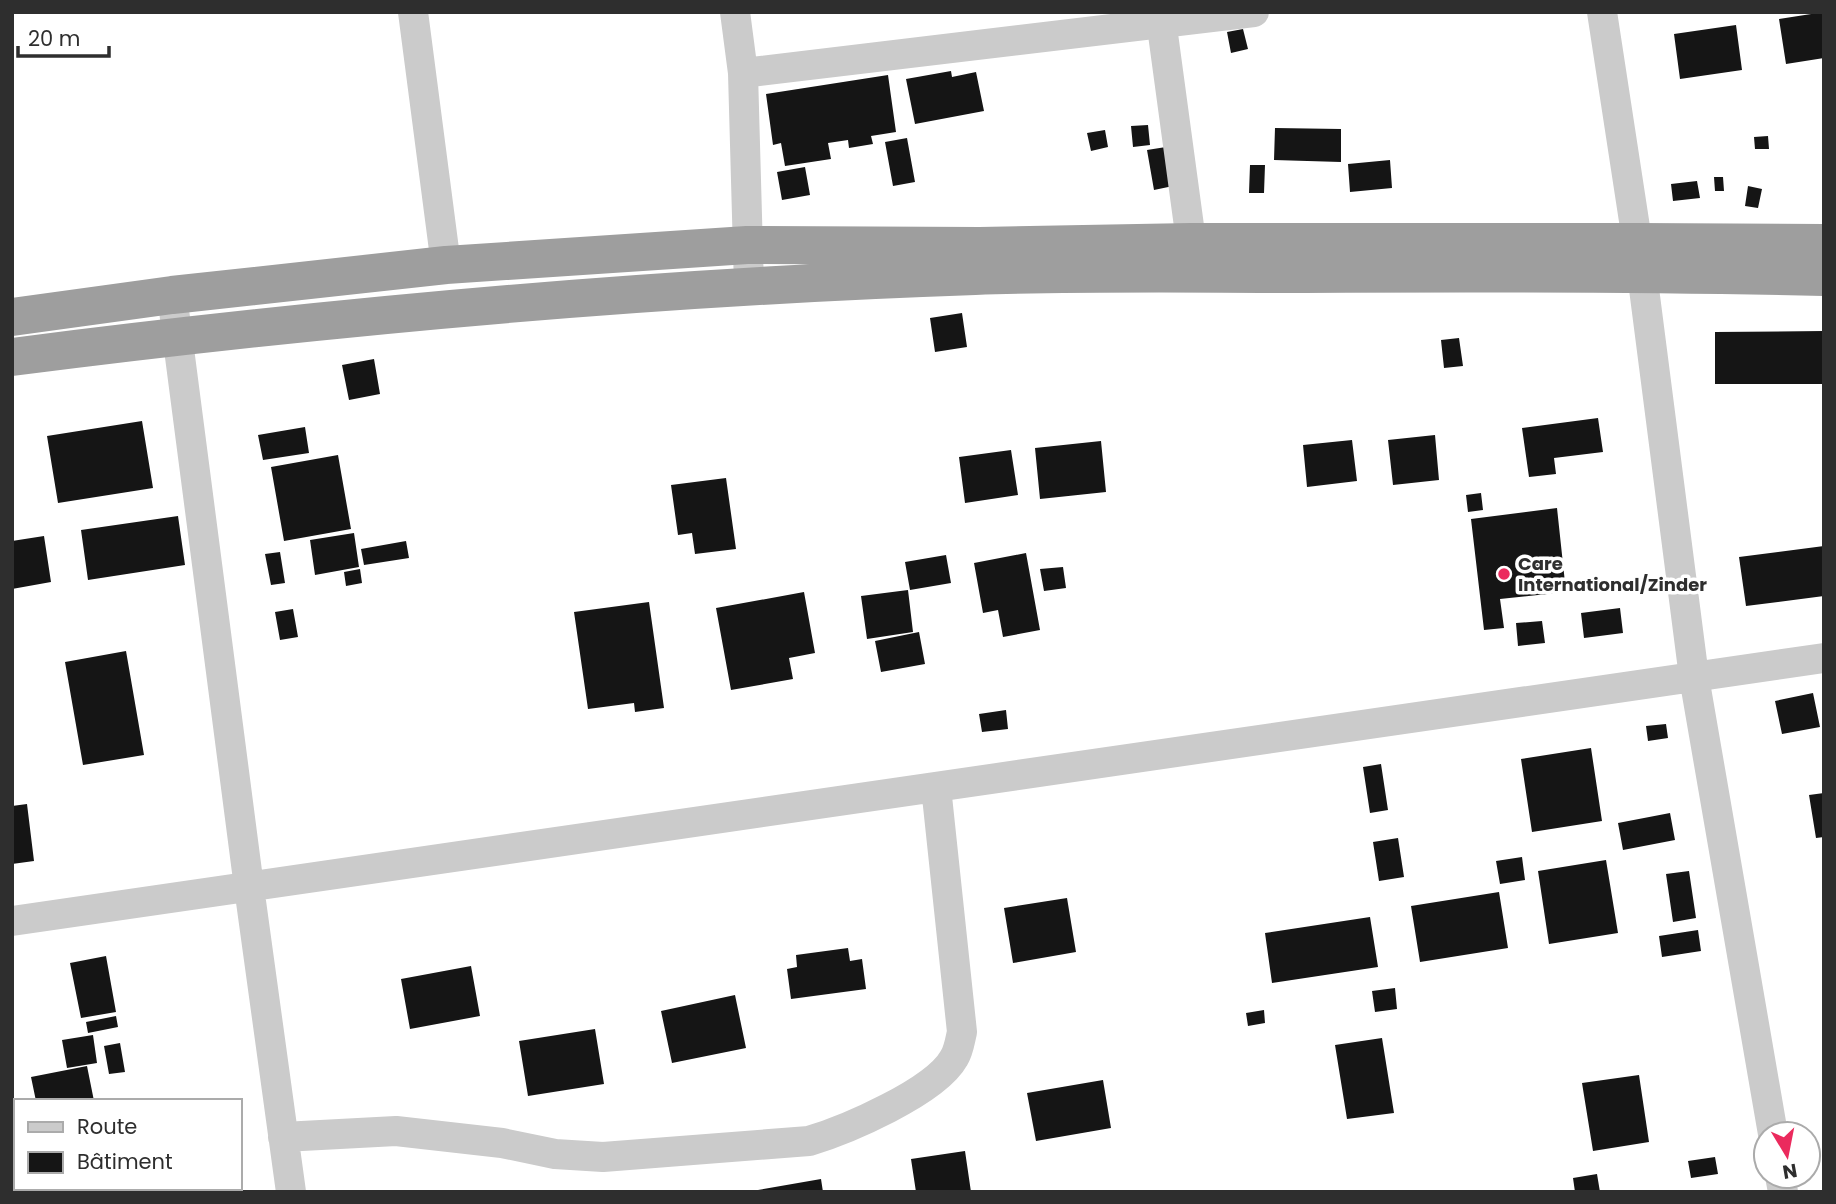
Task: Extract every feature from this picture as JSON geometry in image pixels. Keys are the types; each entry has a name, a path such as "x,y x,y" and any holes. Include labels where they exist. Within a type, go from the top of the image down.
{"highway":[{"path":"12,317 172,295 446,265 747,245 980,246 1194,258 1639,257 1824,243"},
{"path":"1639,257 1824,277"},
{"path":"12,357 177,336 438,309 749,287 978,276 1194,258"}],"street":[{"path":"413,12 446,265"},
{"path":"735,12 743,73 749,287"},
{"path":"743,73 1161,18 1254,12"},
{"path":"1602,12 1639,257 1694,677 1771,1120"},
{"path":"1161,18 1194,258"},
{"path":"172,295 248,887 291,1192"},
{"path":"12,921 1824,658"},
{"path":"283,1137 396,1131 502,1143 555,1154 603,1157 809,1141 837,1133 868,1119 937,1076 954,1059 959,1047 962,1032 936,787"}],"building":[{"path":"1824,12 1824,58 1786,64 1779,19"},
{"path":"1736,25 1742,70 1680,79 1674,34"},
{"path":"1243,29 1248,49 1231,53 1227,32"},
{"path":"951,71 952,77 976,72 984,111 915,124 906,79"},
{"path":"888,75 896,132 871,136 873,144 849,148 848,140 828,143 831,159 785,166 781,143 773,145 766,94"},
{"path":"1148,125 1150,145 1133,147 1131,126"},
{"path":"1275,128 1341,129 1341,162 1274,160"},
{"path":"1105,130 1108,147 1091,151 1087,133"},
{"path":"1768,136 1769,149 1755,149 1754,137"},
{"path":"907,138 915,182 893,186 885,142"},
{"path":"1166,147 1173,186 1154,190 1147,150"},
{"path":"1390,160 1392,188 1350,192 1348,164"},
{"path":"1250,165 1265,165 1264,193 1249,193"},
{"path":"805,167 810,195 782,200 777,172"},
{"path":"1714,177 1723,177 1724,191 1715,191"},
{"path":"1697,181 1700,198 1673,201 1671,184"},
{"path":"1748,186 1762,189 1758,208 1745,206"},
{"path":"962,313 967,347 935,352 930,318"},
{"path":"1824,331 1824,384 1715,384 1715,332"},
{"path":"1459,338 1463,366 1444,368 1441,340"},
{"path":"374,359 380,394 349,400 342,365"},
{"path":"1598,418 1603,452 1554,458 1556,474 1529,477 1522,428"},
{"path":"142,421 153,488 58,503 47,436"},
{"path":"305,427 309,453 263,460 258,435"},
{"path":"1435,435 1439,480 1393,485 1388,440"},
{"path":"1352,440 1357,481 1307,487 1303,445"},
{"path":"1101,441 1106,492 1040,499 1035,448"},
{"path":"1011,450 1018,495 965,503 959,457"},
{"path":"338,455 351,529 284,541 271,467"},
{"path":"726,478 736,549 695,554 692,533 678,535 671,485"},
{"path":"1481,493 1483,510 1468,512 1466,495"},
{"path":"1557,508 1566,592 1500,599 1504,628 1484,630 1471,519"},
{"path":"178,516 185,565 88,580 81,530"},
{"path":"354,533 359,567 315,575 310,540"},
{"path":"44,536 51,582 12,589 12,541"},
{"path":"406,541 409,558 364,565 361,549"},
{"path":"1824,546 1824,596 1746,606 1739,557"},
{"path":"280,552 285,583 271,585 265,554"},
{"path":"1026,553 1040,630 1003,637 998,610 983,613 974,563"},
{"path":"946,555 951,583 910,590 905,562"},
{"path":"1063,567 1066,588 1044,591 1040,569"},
{"path":"360,569 362,583 346,586 344,572"},
{"path":"908,590 913,632 867,639 861,596"},
{"path":"804,592 815,653 789,658 793,679 731,690 716,608"},
{"path":"649,602 664,708 635,712 634,703 588,709 574,612"},
{"path":"1620,608 1623,633 1584,638 1581,613"},
{"path":"293,609 298,637 280,640 275,612"},
{"path":"1542,621 1545,643 1518,646 1516,623"},
{"path":"919,632 925,664 881,672 875,641"},
{"path":"126,651 144,755 83,765 65,662"},
{"path":"1813,693 1820,727 1782,734 1775,701"},
{"path":"1006,710 1008,729 982,732 979,714"},
{"path":"1666,724 1668,738 1648,741 1646,726"},
{"path":"1591,748 1602,821 1532,832 1521,759"},
{"path":"1381,764 1388,810 1370,813 1363,767"},
{"path":"1824,793 1824,837 1816,838 1809,795"},
{"path":"27,804 34,861 12,864 12,806"},
{"path":"1670,813 1675,840 1623,850 1618,823"},
{"path":"1398,838 1404,877 1379,881 1373,842"},
{"path":"1522,857 1525,880 1500,884 1496,861"},
{"path":"1606,860 1618,933 1549,944 1538,871"},
{"path":"1689,871 1696,918 1673,922 1666,874"},
{"path":"1499,892 1508,948 1420,962 1411,906"},
{"path":"1067,898 1076,952 1013,963 1004,908"},
{"path":"1370,917 1378,967 1272,983 1265,933"},
{"path":"1698,930 1701,951 1662,957 1659,936"},
{"path":"848,948 850,961 862,959 866,989 791,999 787,969 797,967 796,955"},
{"path":"106,956 116,1012 81,1018 70,963"},
{"path":"471,966 480,1016 410,1029 401,979"},
{"path":"1395,988 1397,1009 1375,1012 1372,991"},
{"path":"735,995 746,1048 672,1063 661,1011"},
{"path":"1264,1010 1265,1023 1248,1026 1246,1013"},
{"path":"116,1016 118,1027 88,1033 86,1022"},
{"path":"595,1029 604,1084 528,1096 519,1041"},
{"path":"93,1035 97,1063 67,1068 62,1040"},
{"path":"1382,1038 1394,1113 1347,1119 1335,1045"},
{"path":"120,1043 125,1072 109,1074 104,1046"},
{"path":"87,1066 94,1099 36,1099 31,1077"},
{"path":"1639,1075 1649,1142 1593,1151 1582,1083"},
{"path":"1103,1080 1111,1128 1036,1141 1027,1093"},
{"path":"965,1151 971,1192 916,1192 911,1159"},
{"path":"1715,1157 1718,1174 1691,1178 1688,1161"},
{"path":"1597,1174 1600,1192 1575,1192 1573,1178"},
{"path":"821,1179 823,1192 758,1192 758,1190"},
{"path":"180,1190 181,1192 127,1192"}],"place":[{"name":"Care International/Zinder","path":"1504,574"}]}
